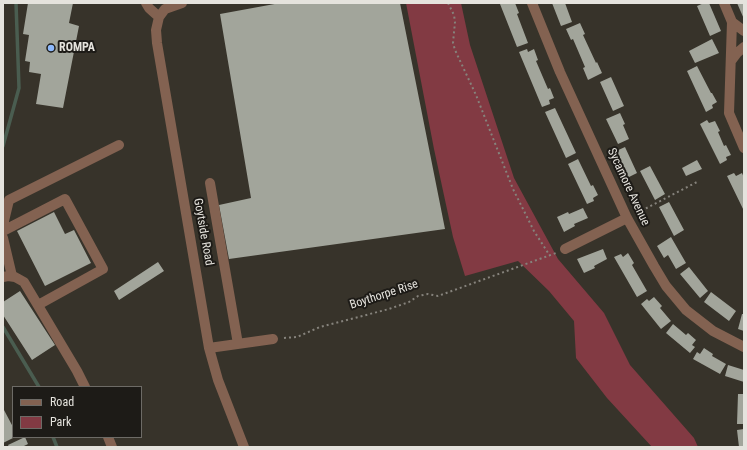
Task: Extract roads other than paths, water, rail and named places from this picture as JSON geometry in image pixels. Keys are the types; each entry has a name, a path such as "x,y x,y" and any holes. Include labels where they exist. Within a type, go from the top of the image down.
{"street":[{"path":"146,3 158,17 165,9 182,3"},
{"name":"Sycamore Avenue","path":"532,3 560,72 627,218 666,286 686,310 712,331 744,347"},
{"path":"724,3 732,22 729,113 744,148"},
{"name":"Goytside Road","path":"158,17 156,30 157,43 209,348 218,380 244,447"},
{"path":"732,22 744,32"},
{"path":"731,61 744,47"},
{"path":"3,225 9,200 119,146"},
{"path":"210,183 238,344"},
{"path":"3,230 65,199 103,269 38,305"},
{"path":"565,249 627,218"},
{"path":"3,238 7,276 24,282 84,386"},
{"path":"209,348 273,339"}],"waterway":[{"path":"3,146 19,88 16,3"},
{"path":"3,327 38,386"},
{"path":"53,438 57,447"}],"place":[{"name":"ROMPA","path":"51,48"}]}
